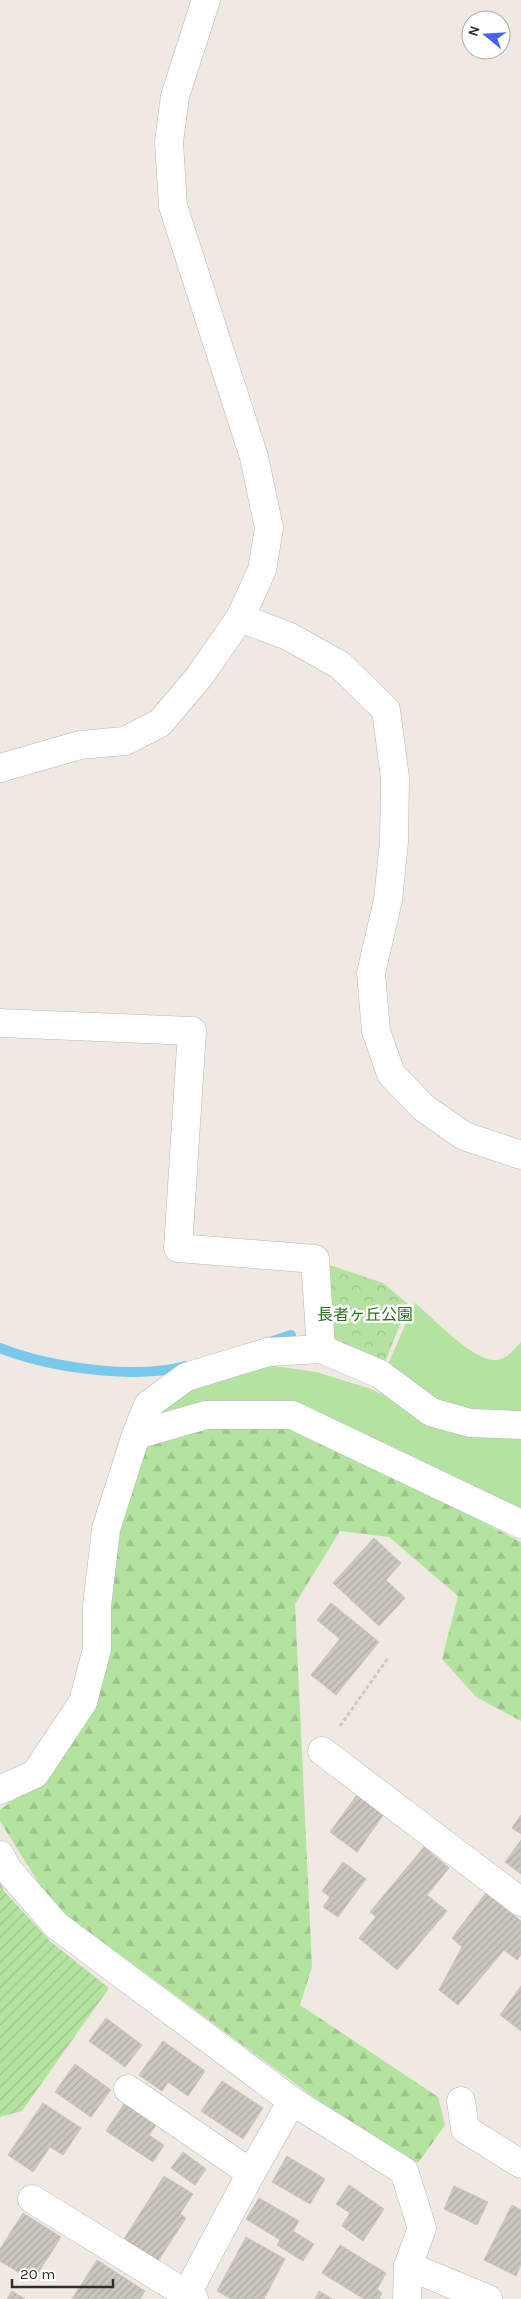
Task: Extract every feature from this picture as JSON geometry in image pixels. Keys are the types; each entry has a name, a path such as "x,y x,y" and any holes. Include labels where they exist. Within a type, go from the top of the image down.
{"street":[{"path":"0,768 80,746 125,741 160,723 199,677 240,618 262,570 269,528 254,457 173,206 169,142 175,96 206,0"},
{"path":"240,618 288,636 340,665 386,710 395,778 394,842 388,900 371,973 376,1031 390,1074 424,1108 464,1136 521,1154"},
{"path":"0,1024 192,1031 178,1248 314,1259 321,1349"},
{"path":"0,1790 35,1774 83,1702 97,1648 97,1606 106,1529 136,1435 148,1404 186,1377 268,1352 321,1349 380,1374 431,1412 470,1423 521,1425"},
{"path":"136,1435 206,1415 292,1415 521,1524"},
{"path":"322,1751 521,1902"},
{"path":"0,1856 8,1870 56,1925 292,2101 404,2171 422,2228 408,2266 407,2299"},
{"path":"128,2089 251,2173"},
{"path":"32,2199 188,2298 251,2173 292,2101"},
{"path":"461,2101 465,2129 521,2164"},
{"path":"408,2266 488,2299"}],"path":[{"path":"322,1751 388,1658"}],"green space":[{"name":"長者ヶ丘公園","path":"327,1264 383,1283 408,1304 382,1370 332,1349"},
{"path":"415,1303 454,1338 478,1355 488,1359 497,1360 504,1357 521,1342 521,1422 471,1420 384,1373"},
{"path":"254,1363 316,1372 368,1388 429,1416 521,1429 521,1515 144,1429 152,1407 190,1383"},
{"path":"204,1425 290,1427 362,1459 521,1542 521,1721 476,1697 442,1659 458,1596 389,1537 340,1531 295,1604 312,1967 300,2005 438,2097 445,2125 418,2163 357,2129 62,1912 43,1890 0,1821 0,1810 45,1776 89,1705 115,1532 143,1449"},
{"path":"0,1882 4,1891 51,1942 109,1988 22,2111 0,2117"}],"building":[{"path":"374,1538 401,1563 386,1580 405,1598 379,1626 333,1583"},
{"path":"331,1603 379,1642 336,1695 311,1675 340,1639 317,1620"},
{"path":"357,1795 384,1814 357,1852 330,1832"},
{"path":"521,1815 521,1834 512,1828"},
{"path":"521,1840 521,1874 505,1862"},
{"path":"424,1847 449,1868 427,1895 447,1911 397,1970 359,1938 376,1917 370,1912"},
{"path":"343,1862 366,1879 338,1917 323,1907 330,1897 322,1891"},
{"path":"486,1893 521,1921 521,1954 517,1960 504,1950 458,2005 439,1990 462,1947 452,1938"},
{"path":"521,1986 521,2031 500,2015"},
{"path":"106,2018 142,2045 125,2067 89,2041"},
{"path":"163,2041 205,2071 188,2096 168,2082 162,2091 139,2075"},
{"path":"75,2064 111,2090 91,2117 55,2092"},
{"path":"222,2081 263,2108 243,2139 201,2111"},
{"path":"43,2103 81,2128 63,2155 50,2147 33,2172 8,2155"},
{"path":"124,2104 156,2125 149,2135 164,2145 153,2162 106,2131"},
{"path":"183,2152 206,2169 195,2185 171,2168"},
{"path":"287,2156 325,2179 310,2204 272,2182"},
{"path":"164,2176 193,2194 180,2214 186,2218 158,2261 124,2239"},
{"path":"349,2185 384,2209 363,2241 342,2226 350,2213 336,2204"},
{"path":"454,2186 488,2202 477,2225 444,2209"},
{"path":"259,2198 299,2221 293,2231 314,2244 303,2261 277,2245 280,2240 246,2219"},
{"path":"512,2205 521,2210 521,2265 516,2276 484,2260"},
{"path":"23,2213 61,2237 33,2281 0,2261 0,2249"},
{"path":"246,2237 285,2259 264,2299 231,2299 217,2291"},
{"path":"340,2245 386,2273 377,2289 382,2293 379,2299 364,2299 322,2273"},
{"path":"97,2260 145,2291 140,2299 72,2299"},
{"path":"12,2291 25,2299 7,2299"},
{"path":"319,2291 332,2299 315,2299"}],"waterway":[{"path":"273,1341 291,1335"},
{"path":"0,1348 42,1361 91,1369 142,1372 185,1366"}]}
